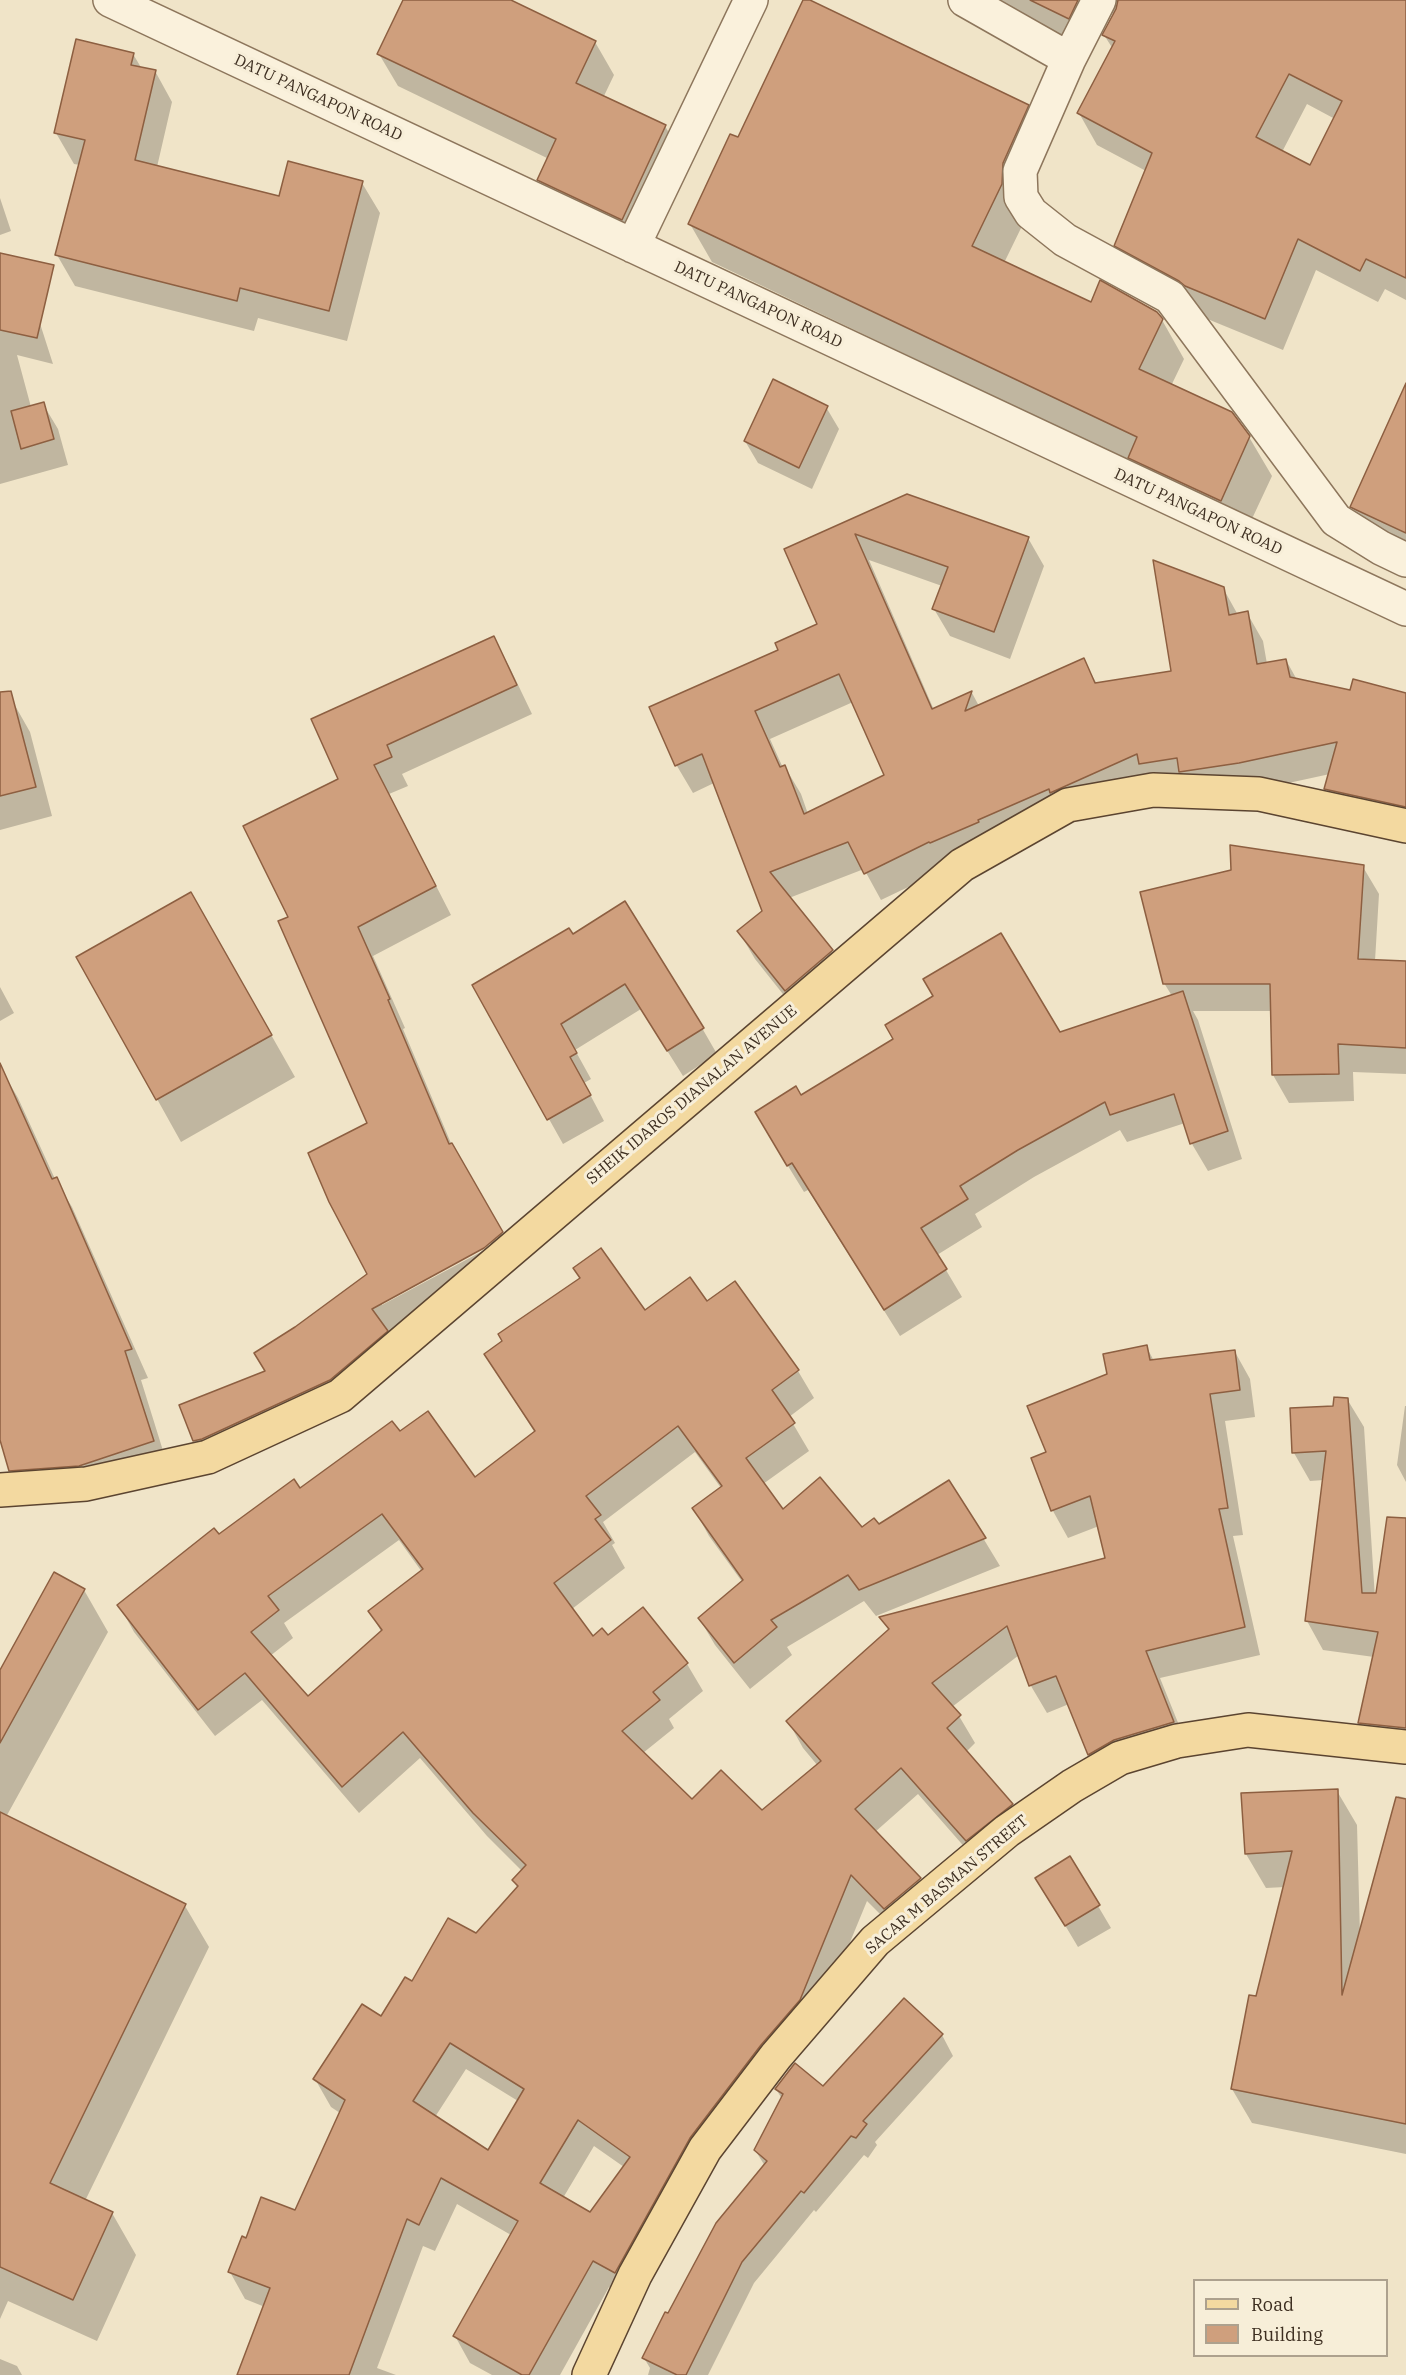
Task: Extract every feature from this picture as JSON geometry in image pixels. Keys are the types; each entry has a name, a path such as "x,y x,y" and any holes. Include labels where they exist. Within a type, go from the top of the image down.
{"main road":[{"name":"SHEIK IDAROS DIANALAN AVENUE","path":"0,1490 86,1484 208,1457 340,1396 962,865 1068,805 1153,790 1259,794 1406,826"},
{"name":"SACAR M BASMAN STREET","path":"589,2375 635,2275 705,2149 776,2056 874,1941 1007,1831 1072,1786 1120,1758 1177,1741 1248,1730 1406,1747"}],"street":[{"name":"DATU PANGAPON ROAD","path":"110,0 1406,609"},
{"path":"633,246 751,0"},
{"path":"965,0 1069,59"},
{"path":"1100,0 1069,59 1020,171 1021,197 1031,213 1065,240 1170,297 1336,520 1381,548 1406,560"}],"building":[{"path":"403,0 511,0 596,41 576,83 666,125 622,220 537,180 556,139 377,54"},
{"path":"803,0 810,0 1029,105 1003,163 1002,184 972,246 1091,302 1100,280 1157,312 1163,319 1139,369 1232,412 1250,436 1221,501 1128,458 1137,437 688,224 730,134 738,137"},
{"path":"1030,0 1078,0 1069,19"},
{"path":"1118,0 1406,0 1406,278 1366,259 1360,271 1298,239 1265,319 1185,286 1114,246 1152,153 1077,113 1115,41 1102,35 1116,9","holes":["1289,74 1342,101 1310,165 1256,137"]},
{"path":"76,39 134,53 131,65 156,70 135,160 279,196 288,161 363,181 329,311 240,288 237,301 55,255 85,140 54,133"},
{"path":"0,253 54,265 37,338 0,330"},
{"path":"773,379 828,406 799,468 744,441"},
{"path":"1406,383 1406,533 1350,507"},
{"path":"44,402 54,439 21,449 11,411"},
{"path":"907,494 1029,537 994,632 932,609 948,567 855,534 932,709 972,691 965,711 1084,658 1095,683 1171,671 1153,560 1224,587 1229,615 1248,611 1257,664 1286,659 1290,677 1350,690 1353,679 1406,693 1406,807 1324,789 1337,742 1239,763 1179,772 1177,758 1139,764 1137,754 1050,793 1049,789 978,820 979,822 929,842 864,874 848,842 770,872 833,950 785,991 737,931 762,911 702,754 675,766 649,707 778,650 775,643 817,624 784,549","holes":["839,674 884,775 804,814 785,765 780,767 755,711"]},
{"path":"494,636 517,685 387,745 392,757 374,765 436,886 358,927 449,1144 452,1143 503,1232 484,1248 372,1309 388,1331 330,1380 202,1439 193,1441 179,1405 265,1371 254,1353 295,1327 367,1274 329,1202 308,1153 367,1123 278,921 288,917 243,826 338,779 311,719"},
{"path":"11,691 36,787 0,796 0,692"},
{"path":"1230,845 1364,865 1358,959 1406,961 1406,1048 1338,1044 1339,1074 1272,1075 1270,984 1163,984 1140,892 1231,870"},
{"path":"191,892 272,1035 156,1100 76,957"},
{"path":"625,901 704,1028 667,1051 625,984 561,1024 577,1053 570,1057 591,1095 547,1120 472,985 569,928 573,934"},
{"path":"1001,933 1060,1032 1183,991 1228,1131 1190,1144 1174,1094 1110,1115 1105,1102 1018,1150 960,1186 968,1199 921,1228 947,1269 884,1310 792,1163 787,1166 755,1112 796,1086 801,1095 893,1039 885,1025 933,996 923,979"},
{"path":"0,1063 52,1179 57,1177 132,1349 125,1351 154,1441 79,1466 9,1471 0,1440"},
{"path":"601,1248 645,1310 690,1277 707,1301 735,1281 799,1370 772,1390 795,1423 746,1458 783,1509 820,1477 862,1527 874,1518 879,1524 949,1480 986,1538 859,1590 848,1575 771,1620 777,1627 734,1663 698,1618 743,1580 692,1508 722,1486 678,1426 586,1496 601,1515 595,1519 611,1540 554,1583 593,1636 602,1628 608,1635 643,1607 688,1663 653,1692 660,1700 622,1731 692,1799 721,1770 762,1810 821,1761 786,1721 889,1629 879,1617 1105,1558 1090,1496 1051,1511 1031,1458 1046,1452 1027,1406 1107,1374 1103,1354 1147,1345 1150,1360 1235,1350 1240,1390 1210,1394 1228,1508 1219,1509 1245,1627 1146,1651 1174,1722 1114,1740 1088,1755 1056,1676 1029,1686 1007,1626 932,1683 961,1715 947,1728 1013,1804 966,1841 901,1768 855,1809 921,1878 884,1909 851,1875 800,2000 761,2045 690,2138 615,2273 593,2261 529,2375 522,2375 453,2336 518,2221 441,2178 419,2225 407,2219 349,2375 237,2375 270,2288 228,2272 242,2236 246,2238 261,2197 295,2210 345,2100 313,2079 362,2004 381,2016 405,1977 412,1981 448,1918 476,1933 518,1886 512,1880 526,1865 473,1813 403,1732 342,1787 245,1673 198,1710 117,1605 214,1528 219,1534 294,1479 300,1488 392,1421 400,1431 428,1411 475,1477 535,1431 484,1354 502,1341 498,1334 580,1278 573,1268","holes":["382,1514 423,1569 368,1611 382,1630 308,1696 251,1632 279,1610 268,1596","450,2043 524,2089 488,2150 413,2101","578,2120 630,2157 590,2212 540,2183"]},
{"path":"1334,1397 1348,1398 1362,1593 1376,1593 1387,1517 1406,1518 1406,1728 1358,1723 1378,1632 1305,1621 1326,1451 1292,1453 1290,1408 1333,1406"},
{"path":"54,1572 85,1589 0,1743 0,1670"},
{"path":"1338,1789 1342,1995 1396,1797 1406,1799 1406,2124 1231,2089 1249,1995 1256,1996 1292,1851 1245,1854 1241,1793"},
{"path":"0,1812 186,1904 50,2183 113,2212 73,2300 0,2267"},
{"path":"1070,1856 1100,1905 1065,1926 1035,1878"},
{"path":"904,1998 943,2034 863,2121 867,2124 856,2138 851,2136 804,2193 801,2191 742,2262 686,2375 677,2375 642,2358 665,2312 668,2313 716,2223 767,2161 754,2150 783,2094 775,2089 795,2063 823,2086"}]}
